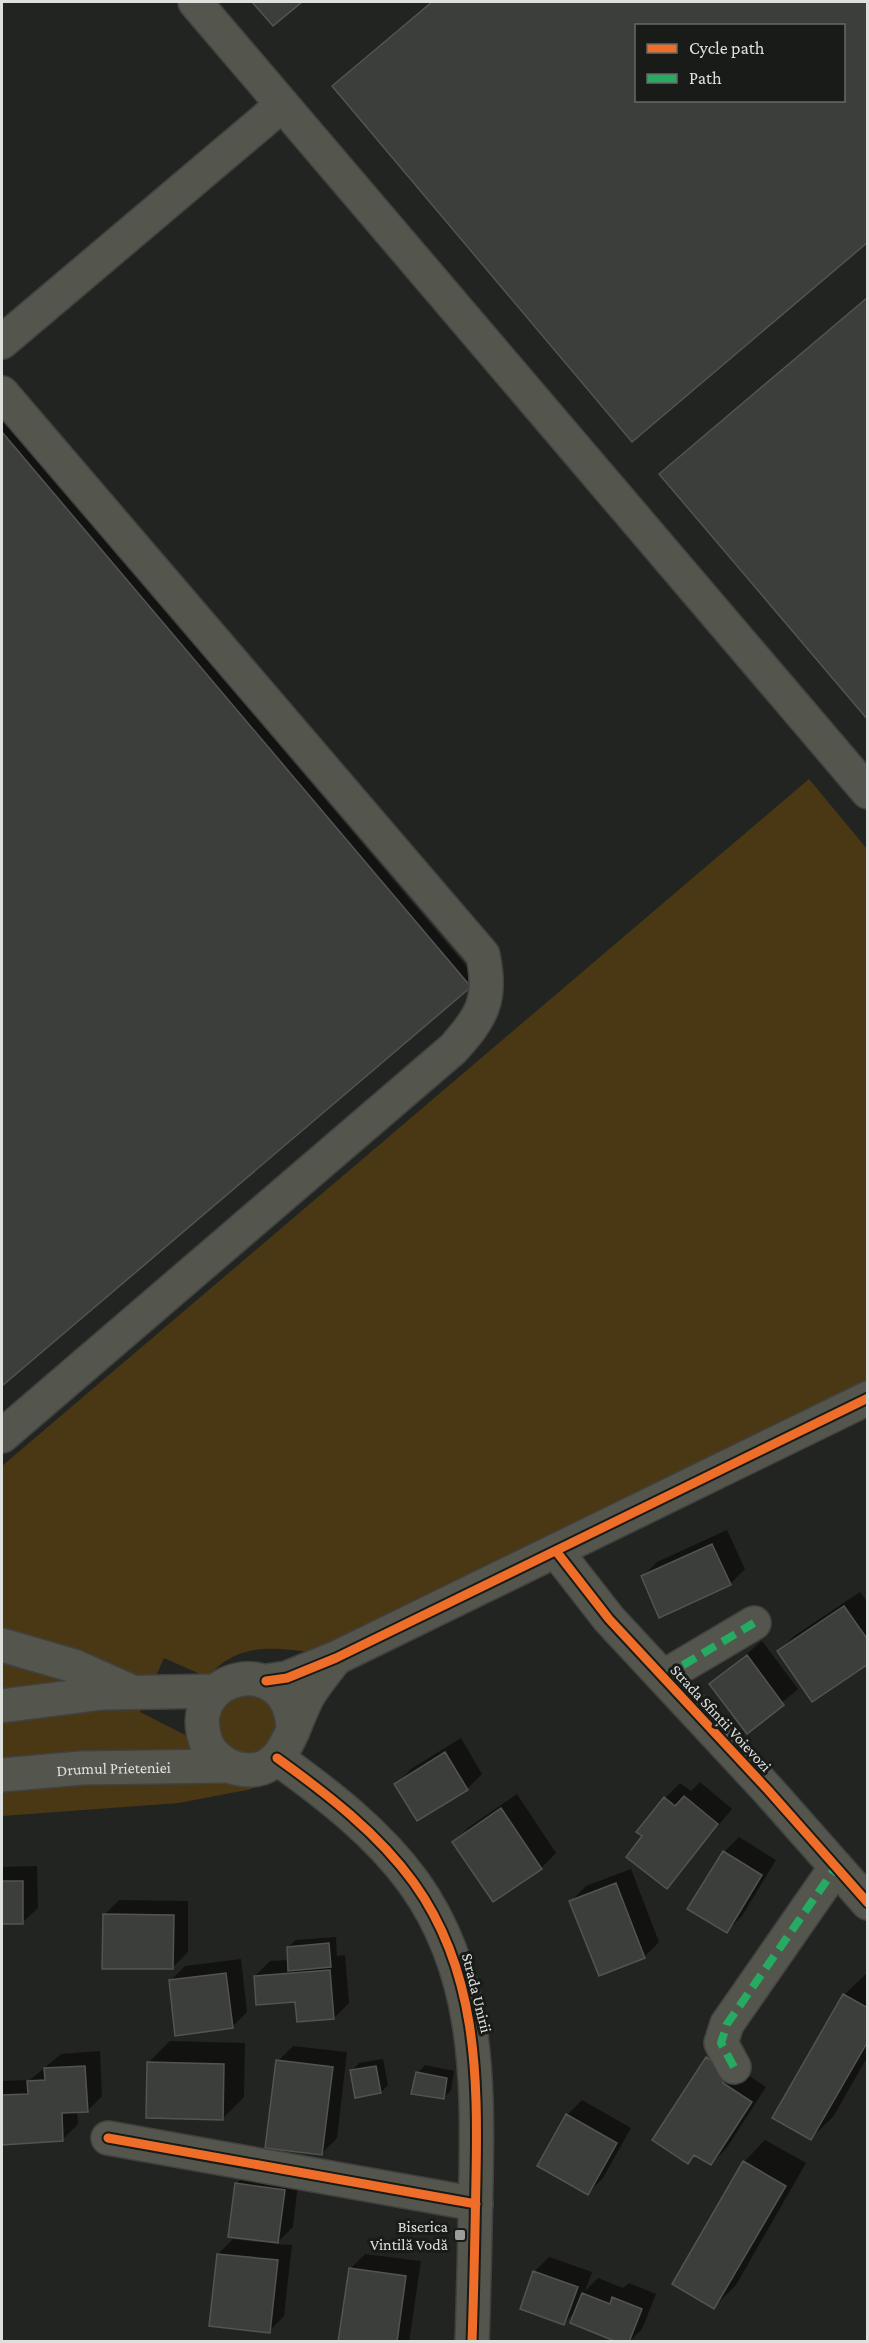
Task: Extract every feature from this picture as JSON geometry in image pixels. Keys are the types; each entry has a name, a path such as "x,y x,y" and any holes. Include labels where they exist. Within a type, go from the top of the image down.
{"street":[{"path":"195,2 867,792"},
{"path":"2,342 282,105"},
{"path":"2,393 483,955 488,982 483,1005 472,1028 453,1049 2,1436"},
{"path":"2,1706 71,1696 216,1690 240,1678 266,1682 287,1678 336,1658 867,1398"},
{"name":"Strada Sfinții Voievozi","path":"555,1551 590,1597 867,1903"},
{"path":"663,1677 754,1623"},
{"path":"2,1645 74,1666 132,1692"},
{"path":"216,1690 208,1701 202,1716 202,1732 207,1746 228,1766 254,1769 285,1745 308,1696 336,1658"},
{"path":"266,1682 278,1690 288,1702 293,1716 285,1745"},
{"name":"Strada Unirii","path":"285,1745 326,1795 390,1854 420,1892 449,1945 466,1997 474,2045 478,2101 472,2342"},
{"name":"Drumul Prieteniei","path":"2,1775 82,1768 228,1766"},
{"path":"734,2067 721,2043 728,2024 836,1867"},
{"path":"108,2138 476,2204"}],"shaded area":[{"path":"809,779 867,849 867,1382 322,1653 260,1649 233,1657 207,1677 164,1658 140,1712 191,1738 252,1784 252,1789 179,1803 2,1816 2,1466"},
{"path":"242,1695 254,1695 269,1703 277,1718 277,1730 269,1745 254,1753 242,1753 227,1745 219,1730 219,1718 227,1703"}],"building":[{"path":"252,2 302,2 273,26"},
{"path":"432,2 868,2 868,242 632,442 332,86"},
{"path":"868,297 868,720 659,474"},
{"path":"2,432 471,987 2,1386"},
{"path":"712,1544 731,1585 659,1618 641,1576"},
{"path":"844,1606 868,1640 868,1664 812,1702 777,1651"},
{"path":"747,1655 784,1705 747,1734 709,1684"},
{"path":"445,1752 468,1790 417,1821 394,1784"},
{"path":"684,1796 718,1824 667,1889 626,1857 642,1836 636,1832 664,1797 675,1806"},
{"path":"501,1808 542,1869 493,1902 452,1842"},
{"path":"723,1851 762,1875 727,1933 687,1909"},
{"path":"2,1881 23,1881 23,1924 2,1924"},
{"path":"616,1883 645,1958 599,1976 569,1901"},
{"path":"103,1914 174,1915 173,1969 102,1969"},
{"path":"329,1943 331,1967 288,1971 287,1947"},
{"path":"330,1970 334,2019 297,2022 295,2002 256,2005 254,1976"},
{"path":"226,1973 233,2028 175,2036 169,1980"},
{"path":"843,1994 868,2008 868,2041 811,2140 772,2118"},
{"path":"706,2057 729,2072 723,2083 752,2102 711,2165 694,2155 688,2164 652,2140"},
{"path":"276,2060 333,2067 322,2155 265,2148"},
{"path":"147,2062 224,2064 223,2120 146,2118"},
{"path":"85,2066 88,2112 62,2113 63,2141 2,2145 2,2095 28,2094 27,2081 45,2080 44,2068"},
{"path":"376,2066 381,2093 355,2098 350,2070"},
{"path":"416,2072 447,2078 444,2099 411,2094"},
{"path":"566,2114 617,2143 588,2195 537,2166"},
{"path":"743,2161 786,2186 714,2309 672,2284"},
{"path":"235,2183 285,2190 278,2243 228,2237"},
{"path":"217,2254 278,2260 270,2333 209,2326"},
{"path":"349,2268 406,2276 397,2342 338,2342"},
{"path":"533,2271 578,2287 564,2325 520,2309"},
{"path":"582,2293 610,2304 612,2297 642,2309 629,2342 617,2342 570,2323"}],"marked path":[{"path":"663,1677 754,1623"},
{"path":"734,2067 721,2043 727,2024 836,1867"}],"cycle path":[{"path":"266,1681 287,1678 336,1658 868,1398"},
{"path":"556,1551 609,1619 768,1790 868,1903"},
{"path":"277,1758 333,1800 384,1847 414,1883 435,1917 451,1952 462,1988 474,2063 476,2178 472,2342"},
{"path":"108,2138 476,2204"}],"place":[{"name":"Biserica Vintilă Vodă","path":"460,2235"}]}
